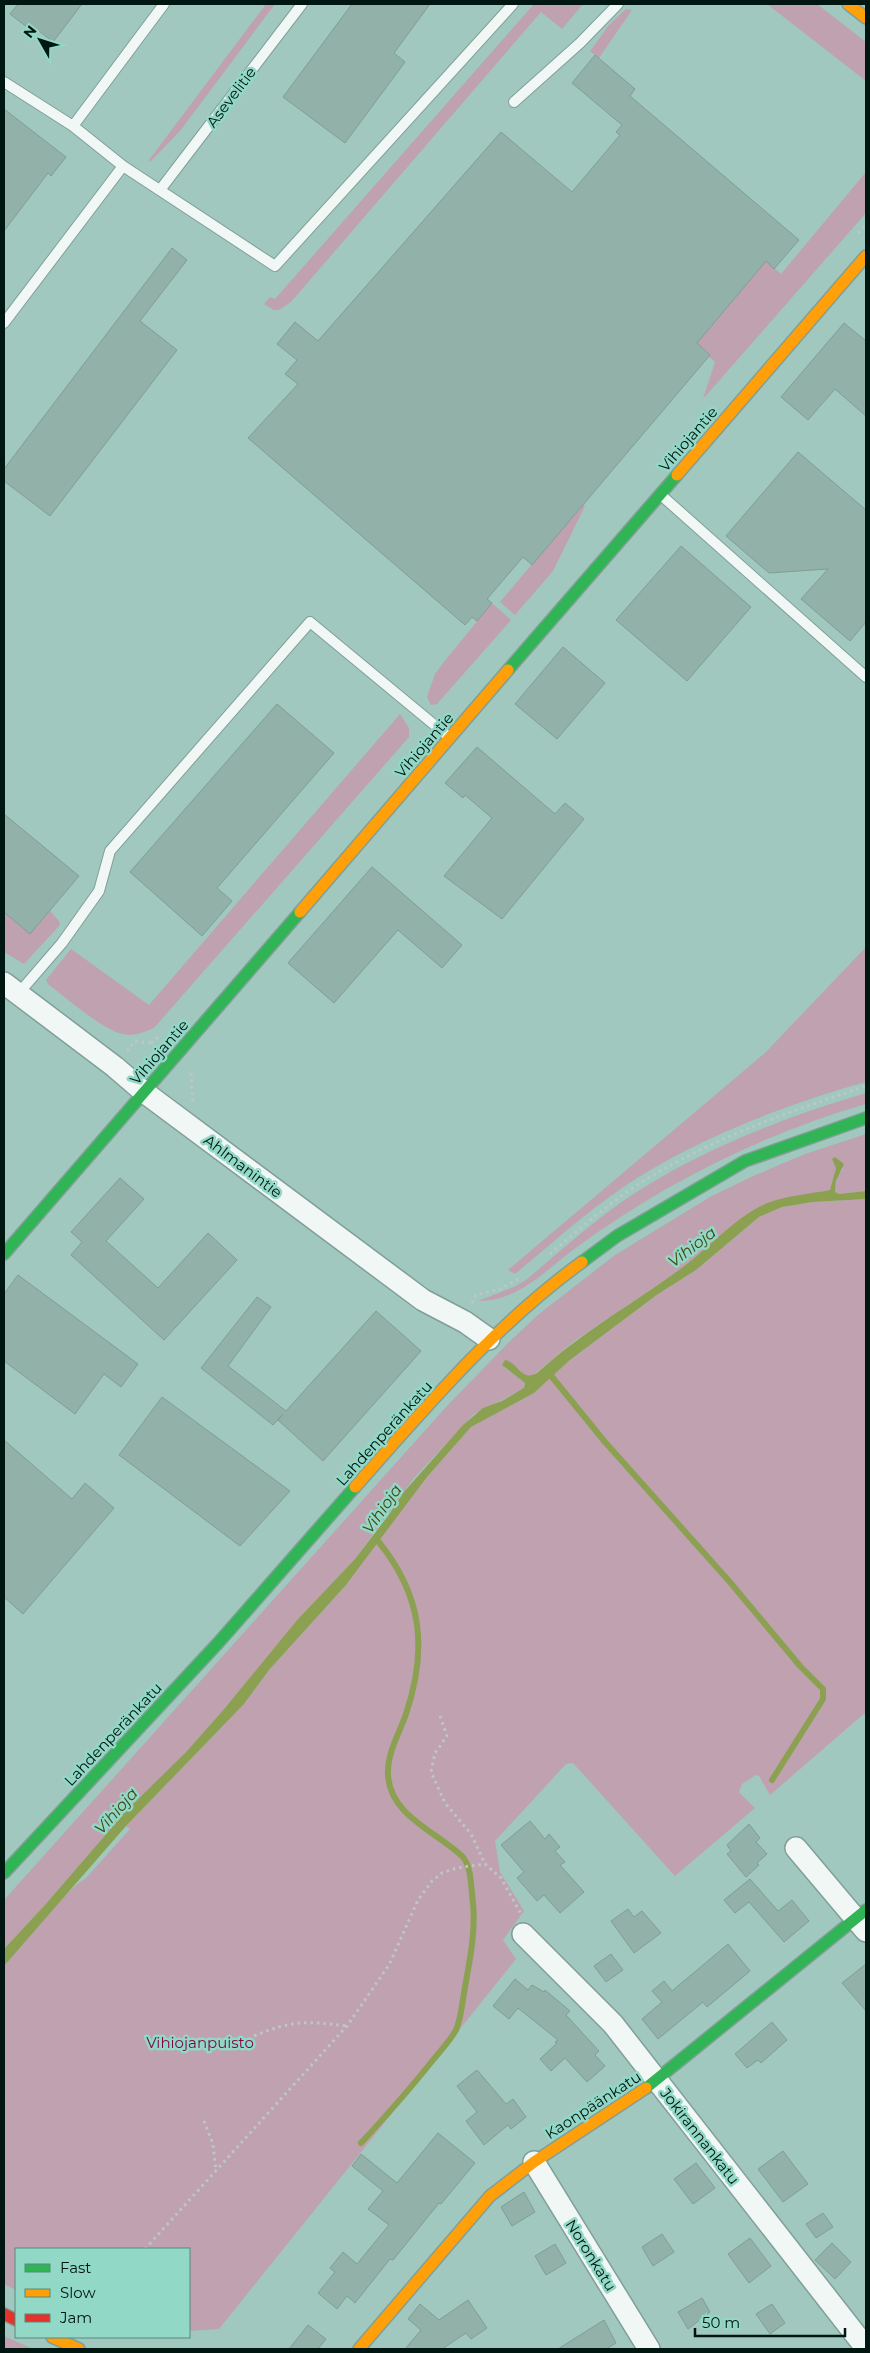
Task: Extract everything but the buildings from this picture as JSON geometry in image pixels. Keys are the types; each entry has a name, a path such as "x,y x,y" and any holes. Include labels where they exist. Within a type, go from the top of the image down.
{"street":[{"path":"848,4 866,18"},
{"name":"Vihiojantie","path":"4,1254 866,256"},
{"name":"Ahlmanintie","path":"11,988 115,1067 144,1092 423,1300 465,1322 489,1339"},
{"name":"Lahdenperänkatu","path":"4,1873 219,1642 489,1339 550,1285 617,1236 680,1197 745,1161 866,1118"},
{"path":"796,1848 863,1920"},
{"name":"Kaonpäänkatu","path":"359,2349 490,2196 534,2162 656,2081 863,1920"},
{"name":"Jokirannankatu","path":"522,1934 613,2024 866,2348"},
{"name":"Noronkatu","path":"534,2162 649,2349"},
{"path":"54,2338 79,2349"}],"lane":[{"path":"73,126 164,4"},
{"name":"Asevelitie","path":"160,190 302,4"},
{"path":"4,82 73,126 123,166 275,266 513,4"},
{"path":"514,102 580,43 618,4"},
{"path":"4,323 123,166"},
{"path":"660,494 866,676"},
{"path":"11,988 62,943 99,891 110,850 310,622 450,738"}],"path":[{"path":"440,1716 447,1736 435,1752 431,1772 446,1803 471,1834 485,1864 496,1873 520,1910 522,1934"},
{"path":"146,2248 347,2026 393,1958 422,1894 438,1876 456,1868 485,1864"},
{"path":"254,2036 278,2026 310,2020 347,2026"},
{"path":"204,2122 213,2144 216,2172"}],"green space":[{"path":"266,4 275,4 180,131 150,162 149,160"},
{"path":"534,4 583,4 562,29 541,12 291,302 279,310 274,310 264,304 270,297 275,299"},
{"path":"767,4 817,4 866,42 866,81"},
{"path":"626,9 632,10 599,58 590,51 609,25"},
{"path":"866,172 866,213 703,399 715,362 709,357 710,354 697,343 766,261 781,274"},
{"path":"583,504 585,506 553,571 515,615 500,602"},
{"path":"492,603 511,620 437,704 431,705 427,697 435,674"},
{"path":"400,714 409,728 409,737 154,1028 131,1035 115,1032 85,1013 48,984 46,980 71,949 149,1005"},
{"path":"50,911 59,921 60,925 24,964 4,952 4,912 30,934"},
{"path":"866,947 866,1082 772,1113 678,1155 649,1171 608,1198 515,1274 508,1270 765,1053"},
{"path":"866,1093 866,1104 789,1130 751,1146 677,1183 606,1226 529,1284 505,1297 478,1301 514,1287 526,1280 610,1210 651,1183 680,1167 710,1151 771,1125"},
{"path":"866,1134 866,1191 839,1194 835,1192 837,1177 843,1169 832,1159 836,1168 830,1190 752,1211 678,1271 573,1342 532,1376 524,1375 517,1368 504,1367 525,1383 524,1389 474,1414 414,1478 355,1559 298,1619 255,1674 186,1752 127,1810 4,1949 4,1900 447,1406 509,1342 539,1314 615,1255 710,1197 805,1154"},
{"name":"Vihiojanpuisto","path":"866,1199 866,1712 770,1795 759,1776 756,1775 742,1784 739,1792 755,1808 675,1876 573,1763 566,1764 495,1841 500,1872 524,1911 503,1940 516,1959 219,2329 190,2331 190,2248 15,2248 15,2290 4,2284 4,1966 62,1899 87,1877 130,1829 126,1826 244,1704 269,1670 346,1585 427,1477 471,1427 534,1393 570,1360 658,1294 696,1270 759,1217 782,1207 813,1202"},
{"path":"4,2336 33,2349 4,2349"}],"shaded area":[{"path":"835,1157 844,1164 836,1181 835,1192 839,1194 866,1191 866,1199 813,1202 782,1207 759,1217 696,1270 658,1294 570,1360 534,1393 471,1427 427,1477 346,1585 269,1670 244,1704 126,1826 4,1966 4,1949 127,1810 186,1752 225,1708 298,1619 355,1559 403,1493 463,1425 483,1408 502,1401 524,1388 525,1383 502,1365 505,1360 524,1374 532,1375 537,1373 571,1345 690,1262 734,1224 757,1208 792,1196 830,1190 836,1168 832,1159"}],"waterway":[{"path":"548,1372 605,1442 729,1581 800,1666 823,1689 823,1699 772,1780"},
{"name":"Vihioja","path":"361,2143 416,2081 456,2030 461,2012 474,1926 471,1878 465,1860 405,1812 391,1789 388,1775 389,1759 406,1714 417,1667 417,1623 412,1602 404,1582 393,1561 378,1541"}],"traffic: fast":[{"path":"508,670 677,475"},
{"path":"4,1254 300,912"},
{"path":"582,1262 617,1236 745,1161 866,1118"},
{"path":"4,1873 219,1642 355,1487"},
{"path":"646,2088 866,1910"}],"traffic: slow":[{"path":"848,4 866,18"},
{"path":"677,475 866,256"},
{"path":"300,912 508,670"},
{"path":"355,1487 462,1368 520,1312 582,1262"},
{"path":"359,2349 490,2196 534,2162 646,2088"},
{"path":"54,2338 79,2349"}],"traffic: jam":[{"path":"4,2314 15,2320"}]}
